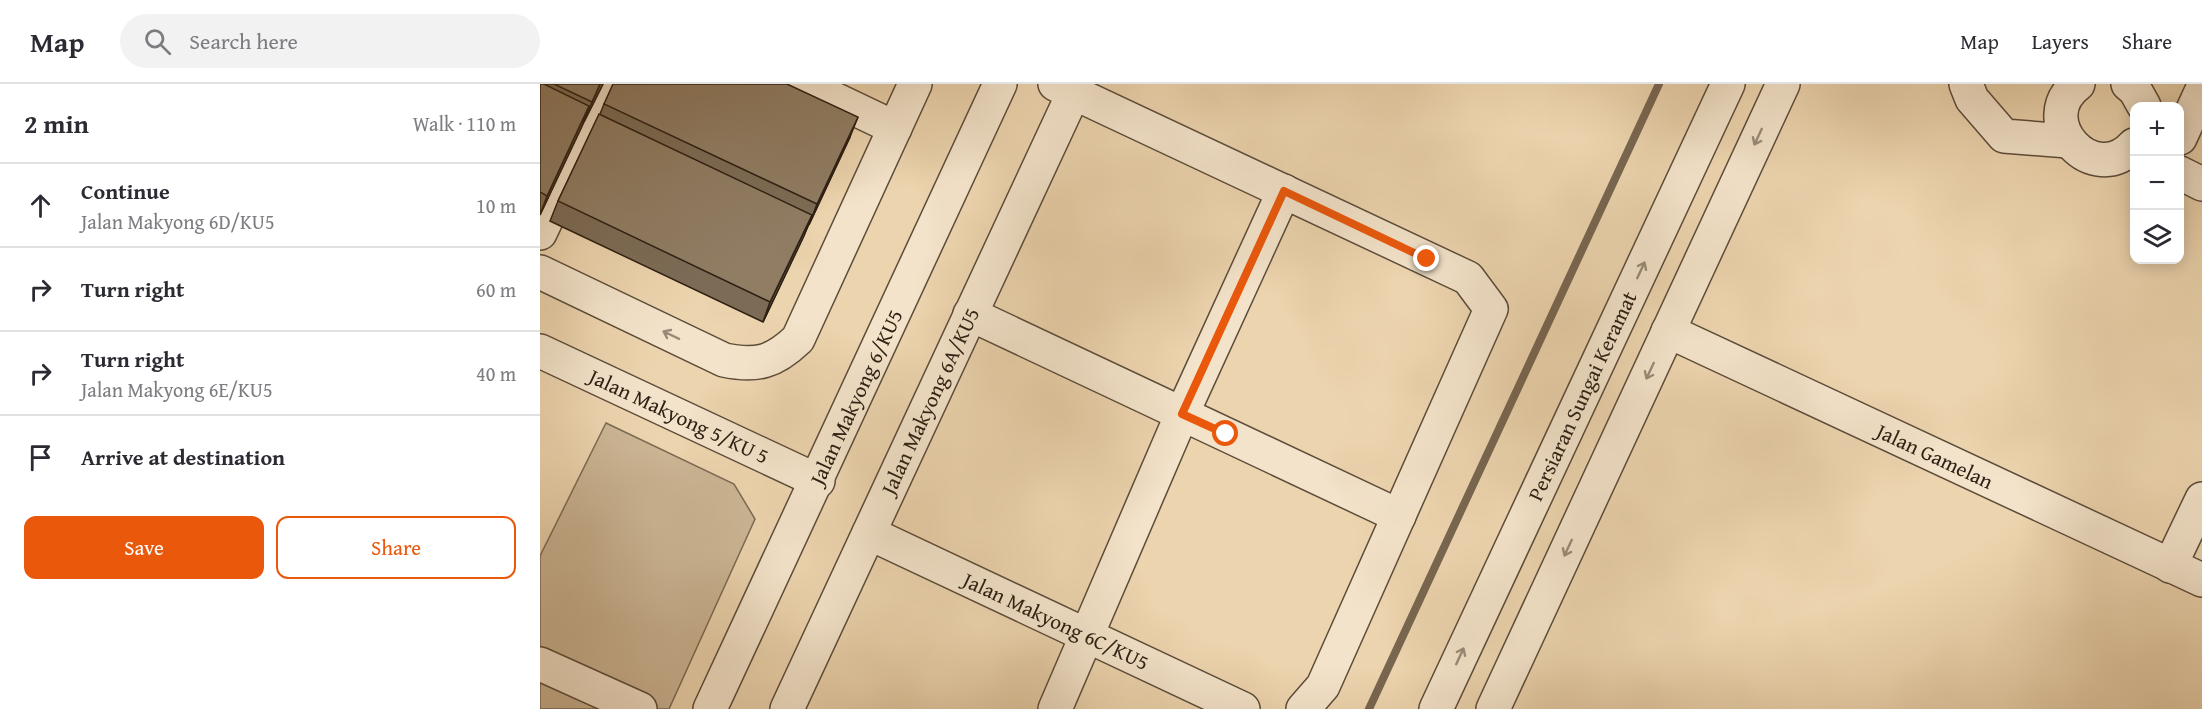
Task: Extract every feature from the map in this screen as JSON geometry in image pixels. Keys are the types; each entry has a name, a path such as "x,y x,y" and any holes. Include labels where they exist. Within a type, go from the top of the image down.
{"street":[{"path":"540,233 610,84"},
{"path":"803,84 895,128"},
{"path":"540,272 724,360 743,364 763,362 782,355 798,339 915,84"},
{"name":"Jalan Makyong 6/KU5","path":"710,709 818,481 1000,84"},
{"name":"Persiaran Sungai Keramat","path":"1436,709 1728,84"},
{"path":"1493,709 1783,84"},
{"path":"1966,84 1972,99 2004,136 2068,141"},
{"path":"2078,84 2065,100 2061,114 2062,128 2068,141 2078,152 2091,158 2119,157 2130,150"},
{"path":"2128,84 2135,90 2142,102"},
{"path":"1064,88 1468,278 1491,309 1323,686 1303,709"},
{"name":"Jalan Makyong 6A/KU5","path":"787,709 970,314 1064,88"},
{"path":"2186,136 2202,90"},
{"path":"2184,175 2202,184"},
{"path":"1055,709 1088,637 1182,414 1284,191"},
{"path":"970,314 1399,516"},
{"name":"Jalan Gamelan","path":"1668,331 2202,580"},
{"name":"Jalan Makyong 5/KU 5","path":"540,351 818,481"},
{"path":"2170,566 2202,499"},
{"name":"Jalan Makyong 6C/KU5","path":"869,533 1243,709"},
{"path":"540,664 640,709"}],"shaded area":[{"path":"606,423 734,484 755,519 669,709 540,709 540,556"}],"building":[{"path":"540,84 589,106 547,196 540,192"},
{"path":"554,84 600,84 592,102"},
{"path":"613,84 787,84 858,117 817,204 604,104"},
{"path":"599,114 812,215 770,302 558,201"}],"waterway":[{"path":"1369,709 1659,84"}],"route":[{"path":"1226,434 1182,414 1284,191 1427,259"}]}
